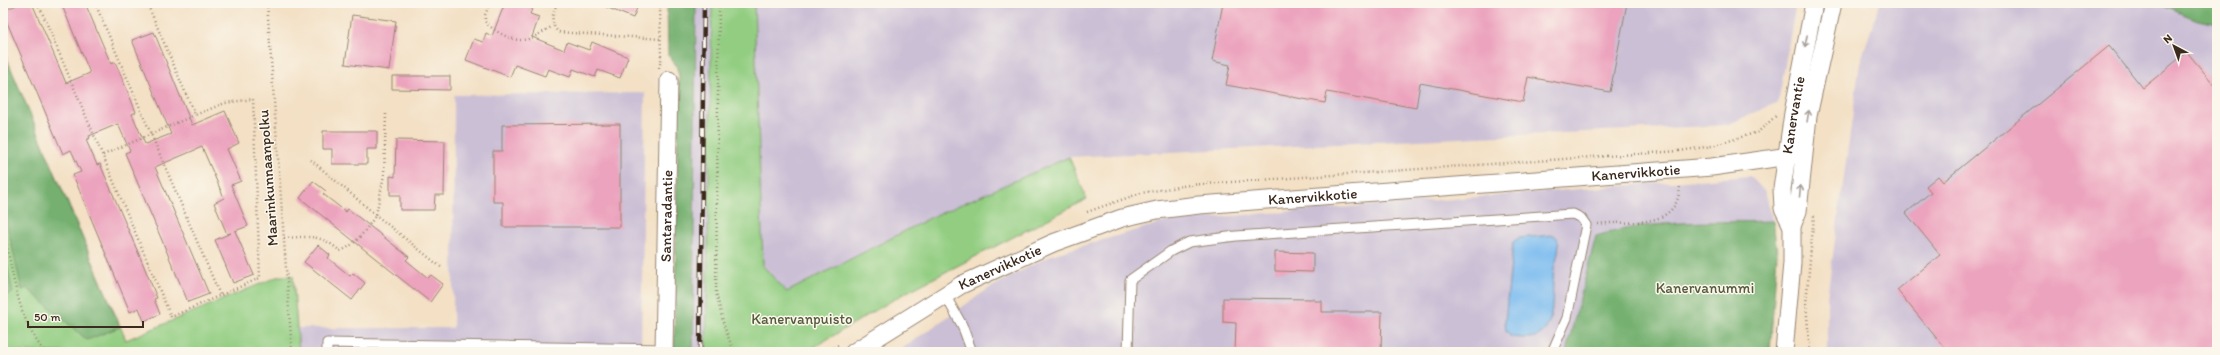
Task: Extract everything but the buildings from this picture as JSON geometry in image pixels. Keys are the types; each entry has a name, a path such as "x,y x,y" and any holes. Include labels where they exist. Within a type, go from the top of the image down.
{"street":[{"name":"Kanervantie","path":"1792,226 1783,208 1782,188 1785,157 1814,3"},
{"name":"Kanervantie","path":"1784,352 1792,263 1792,226 1798,211 1809,109 1833,3"},
{"name":"Santaradantie","path":"664,350 669,80"},
{"name":"Kanervikkotie","path":"854,352 945,295 990,271 1060,240 1102,224 1157,210 1199,205 1712,167 1803,154"}],"lane":[{"path":"1128,352 1130,280 1171,251 1189,242 1236,236 1573,214 1581,218 1586,225 1567,318 1552,352"},
{"path":"945,295 962,325 972,352"},
{"path":"327,352 327,343 664,350"}],"path":[{"path":"38,3 171,317 260,278 252,99 225,103 103,155"},
{"path":"95,3 220,295"},
{"path":"146,3 195,115"},
{"name":"Maarinkunnaanpolku","path":"267,3 292,352"},
{"path":"490,3 485,15 485,22 491,28 509,37 522,40 553,26"},
{"path":"557,3 551,17 553,26 558,32 573,34 624,35 661,39"},
{"path":"660,3 661,60"},
{"path":"719,3 716,292 724,326 734,352"},
{"path":"284,238 311,236 326,239 340,251 350,247 364,232 376,215 384,175 386,114"},
{"path":"311,160 442,268"},
{"path":"1810,352 1806,304 1815,211"},
{"path":"3,225 21,309 37,343 45,352"}],"shaded area":[{"path":"696,3 712,3 706,352 693,352"},
{"path":"754,3 1796,3 1779,98 1776,103 1727,125 1069,157 932,217 787,292 763,266"},
{"path":"1880,3 2217,3 2217,352 1827,352 1827,297 1860,63"},
{"path":"645,93 641,352 299,352 297,328 453,328 454,95"},
{"path":"1750,176 1765,192 1773,221 1667,225 1614,231 1574,328 1566,352 897,352 988,289 1051,255 1168,221"}],"green space":[{"path":"667,3 696,3 693,352 674,352 679,76 676,65 668,55"},
{"name":"Kanervanpuisto","path":"712,3 754,3 763,266 787,292 932,217 1069,157 1087,199 903,294 806,352 706,352"},
{"path":"2141,3 2217,3 2217,24 2198,20 2163,6"},
{"path":"3,50 126,340 279,276 293,276 299,352 3,352"},
{"path":"3,50 120,327 87,340 27,288 22,290 3,208"},
{"name":"Kanervanummi","path":"1773,221 1777,254 1770,352 1566,352 1596,236 1661,224"},
{"path":"3,247 13,293 3,296"}],"water":[{"path":"1554,235 1557,238 1559,246 1554,270 1549,323 1544,331 1537,336 1516,338 1510,336 1506,331 1505,322 1513,242 1519,238"}],"railway":[{"path":"700,352 704,3"}]}
